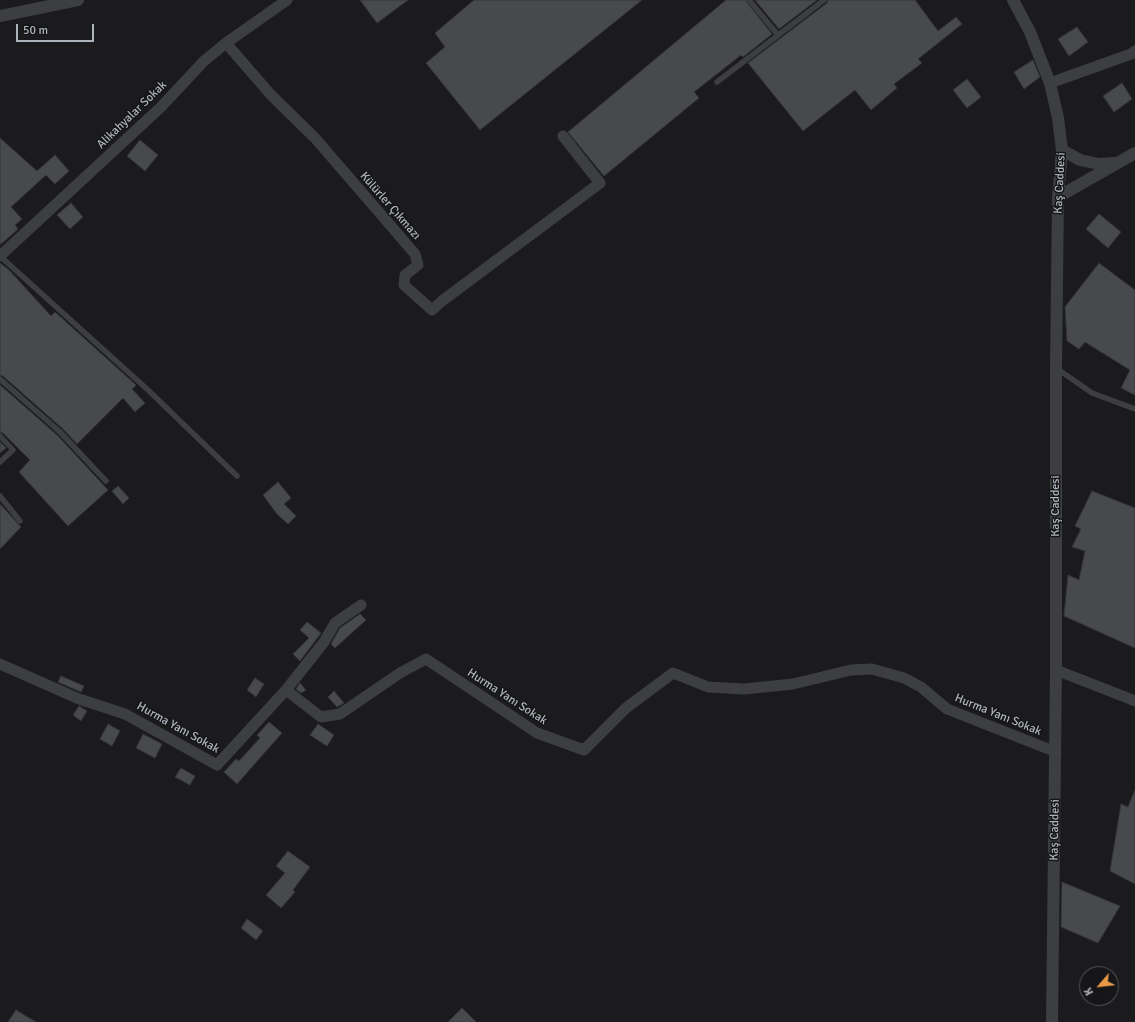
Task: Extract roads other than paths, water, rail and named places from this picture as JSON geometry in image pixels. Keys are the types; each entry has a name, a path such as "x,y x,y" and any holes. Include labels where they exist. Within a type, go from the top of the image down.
{"street":[{"path":"0,16 78,0"},
{"name":"Alikahyalar Sokak","path":"0,256 161,107 204,61 226,43 287,0"},
{"name":"Kaş Caddesi","path":"1013,0 1030,32 1050,83 1058,118 1062,150 1058,197 1056,368 1056,752 1052,1022"},
{"name":"Külürler Çıkmazı","path":"226,43 271,96 315,138 415,254 418,265 406,275 404,285 432,310 448,296 600,182 563,136"},
{"path":"1050,83 1132,54 1135,51"},
{"path":"1062,150 1080,160 1099,164 1120,162"},
{"path":"1058,197 1135,153"},
{"path":"286,690 324,642 335,623 361,605"},
{"name":"Hurma Yanı Sokak","path":"0,664 79,699 125,714 217,765 286,690 321,717 340,714 400,673 426,659 537,733 584,750 626,708 673,673 708,687 744,689 794,684 851,670 872,669 904,678 921,687 947,709 1056,752"},
{"path":"1056,670 1135,701"}],"lane":[{"path":"749,0 778,35"},
{"path":"717,82 824,0"},
{"path":"0,256 148,390 237,476"},
{"path":"1056,368 1092,393 1135,409"},
{"path":"0,379 60,432 106,481"},
{"path":"0,436 13,450 0,462"},
{"path":"0,496 20,521"}]}
